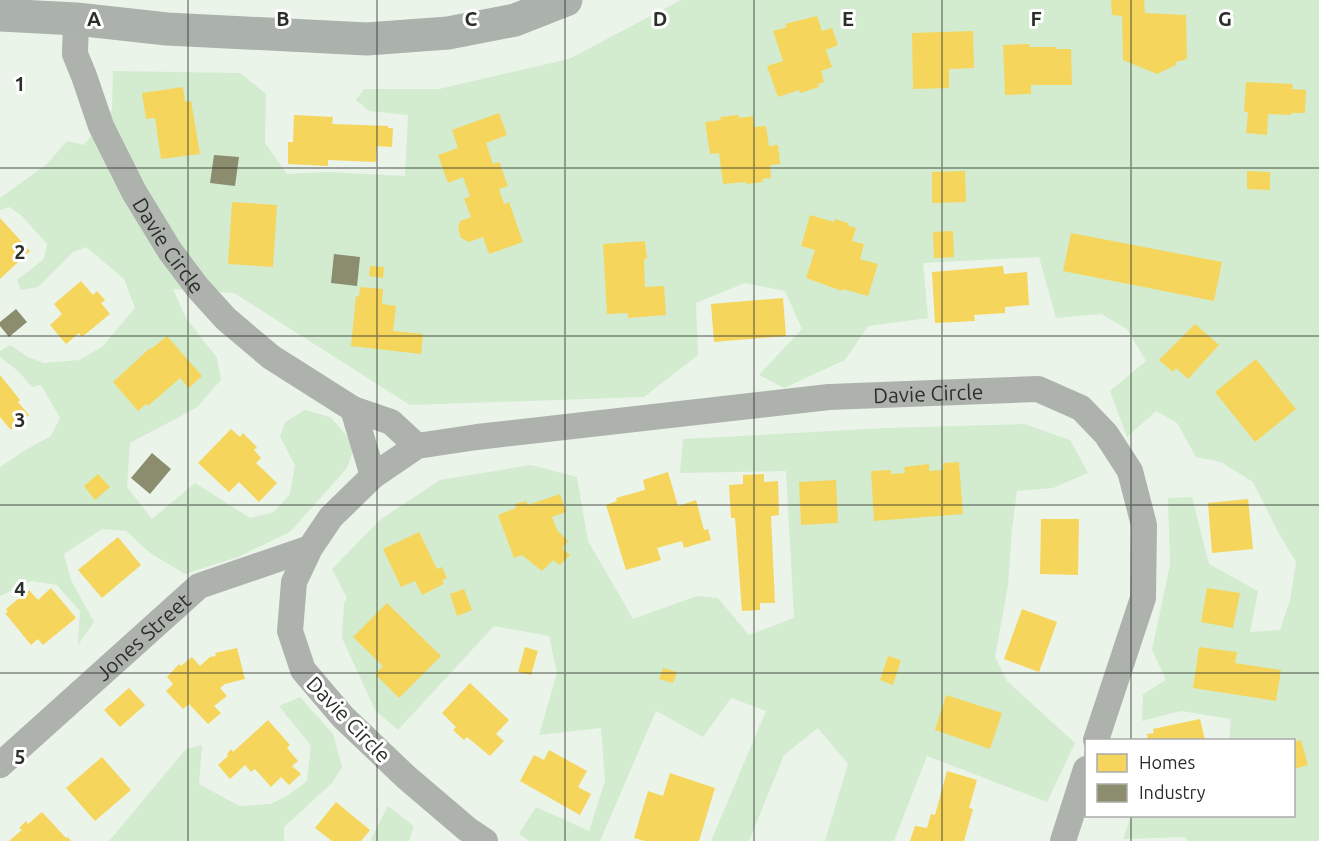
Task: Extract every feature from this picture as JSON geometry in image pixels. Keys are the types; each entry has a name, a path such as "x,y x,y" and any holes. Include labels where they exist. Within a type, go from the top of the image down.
{"main road":[{"path":"0,15 76,19 167,29 367,39 448,33 515,20 566,0"}],"street":[{"name":"Davie Circle","path":"76,19 75,54 101,126 134,192 170,251 197,287 226,319 271,357 353,409 391,422 417,446"},
{"name":"Davie Circle","path":"485,841 467,829 406,777 343,717 303,670 290,631 294,582 310,548 331,517 373,476 417,446 477,437 829,397 1038,389 1081,408 1106,434 1130,471 1144,525 1143,598 1097,739"},
{"path":"353,409 373,476"},
{"name":"Jones Street","path":"0,765 199,586 310,548"},
{"path":"1063,841 1085,772"}],"green space":[{"path":"681,0 1319,0 1319,841 1187,841 1185,837 1123,839 1131,817 1295,817 1295,739 1229,739 1231,719 1181,711 1142,721 1143,694 1166,680 1152,650 1170,565 1168,498 1192,497 1209,564 1258,591 1250,632 1280,630 1290,600 1296,562 1253,482 1221,462 1196,457 1177,423 1156,411 1127,437 1110,391 1146,361 1127,329 1101,314 1056,318 1039,257 923,263 928,318 868,326 845,360 784,388 759,375 802,329 785,291 745,283 696,303 698,355 644,397 410,405 234,293 173,289 186,318 217,358 221,380 196,408 130,443 127,487 152,519 195,483 250,518 274,512 290,494 295,465 280,437 285,422 305,410 330,417 355,445 347,468 290,532 238,557 185,574 150,553 126,531 102,529 64,554 71,580 94,622 78,645 80,611 57,585 32,581 0,596 0,467 51,436 60,418 41,385 32,387 18,371 0,357 0,351 10,345 28,357 44,363 79,360 102,347 135,308 124,279 86,247 73,252 38,287 21,290 17,280 44,259 47,244 22,216 9,207 0,210 0,198 47,164 67,141 84,145 112,110 113,71 240,73 266,94 265,143 287,174 328,172 405,176 408,115 369,111 356,100 364,89 439,89 569,59"},
{"path":"1024,424 1070,440 1088,473 1053,488 1017,491 1008,585 995,657 1007,681 1075,743 1047,802 927,756 894,841 825,841 848,764 818,728 784,755 749,841 711,841 766,711 731,698 703,737 656,711 600,841 529,841 519,834 536,807 589,831 605,781 601,728 539,735 557,673 549,636 494,626 398,730 375,710 342,638 344,603 347,598 332,569 381,519 440,480 531,465 577,477 588,541 633,619 697,596 718,598 749,635 794,618 786,471 680,473 683,439 887,428"},
{"path":"300,697 333,734 342,767 332,783 284,827 284,841 109,841 186,749 202,745 199,784 239,806 271,804 290,794 307,781 311,746 279,706"},
{"path":"388,806 414,826 409,841 370,841"}],"building: Homes":[{"path":"1111,0 1144,0 1145,13 1186,15 1187,59 1176,62 1176,65 1157,74 1123,60 1122,16 1112,15"},
{"path":"817,16 822,31 832,28 838,45 826,50 832,67 821,71 824,82 818,84 819,87 800,93 799,90 778,97 767,66 783,61 773,31 787,27 785,24"},
{"path":"973,31 974,68 949,69 949,88 913,89 912,33"},
{"path":"1030,44 1029,47 1071,49 1072,85 1031,85 1031,94 1005,95 1003,45"},
{"path":"1246,82 1293,84 1292,89 1306,90 1305,113 1268,114 1267,135 1246,133 1248,112 1244,112"},
{"path":"183,87 185,102 191,101 200,154 161,159 155,118 146,119 142,93"},
{"path":"499,113 507,135 486,143 493,164 499,162 508,186 499,189 504,204 509,202 523,242 489,254 483,237 469,242 461,238 458,229 460,221 471,217 464,199 470,196 463,177 448,183 438,155 458,148 452,130"},
{"path":"294,115 333,117 332,124 388,126 388,128 393,128 392,147 377,146 376,162 328,160 328,166 288,164 288,142 293,142"},
{"path":"739,115 739,118 753,116 754,127 766,126 769,146 778,145 780,164 770,165 771,178 762,179 763,182 723,184 719,153 710,154 705,122 721,120 720,117"},
{"path":"965,171 966,202 932,203 932,172"},
{"path":"1247,171 1270,172 1270,190 1247,189"},
{"path":"232,202 277,205 273,267 228,264"},
{"path":"810,215 834,222 835,219 856,228 852,241 864,244 860,259 878,264 868,296 843,289 842,291 806,278 815,250 801,246"},
{"path":"0,218 30,251 0,279"},
{"path":"953,231 954,257 934,258 933,232"},
{"path":"1071,233 1222,262 1214,301 1063,271"},
{"path":"645,241 647,259 644,259 645,287 664,286 666,315 628,318 628,313 607,314 603,244"},
{"path":"370,266 384,267 383,278 369,276"},
{"path":"1003,266 1004,274 1027,272 1029,305 1005,307 1005,313 974,315 975,321 935,323 932,272"},
{"path":"81,281 93,295 97,291 105,300 101,303 110,314 82,337 79,333 66,344 50,325 62,314 54,304"},
{"path":"360,287 383,289 382,304 396,306 393,331 423,334 421,354 351,346 356,296 359,297"},
{"path":"783,298 786,336 714,342 711,304"},
{"path":"1195,324 1219,345 1188,379 1176,368 1173,372 1159,360"},
{"path":"167,336 202,376 189,388 180,378 148,406 146,404 138,411 113,382 150,348"},
{"path":"1256,359 1296,409 1255,442 1215,392"},
{"path":"0,375 29,415 11,430 0,417"},
{"path":"231,429 240,437 243,433 257,447 254,450 261,458 256,463 277,483 259,502 239,482 229,492 198,463"},
{"path":"959,462 963,514 874,521 871,471 891,470 891,474 905,473 904,467 929,464 929,471 943,470 943,463"},
{"path":"668,472 678,506 696,500 704,530 708,529 711,540 684,548 682,541 657,548 661,560 626,570 606,505 617,501 616,498 645,490 643,480"},
{"path":"98,474 110,487 95,500 84,486"},
{"path":"764,474 764,482 778,481 779,515 771,516 775,603 760,603 760,610 742,611 735,518 731,518 729,485 743,484 743,475"},
{"path":"836,480 838,523 801,525 799,482"},
{"path":"560,494 566,512 552,517 557,530 568,541 562,548 570,555 560,565 553,560 542,571 522,555 514,558 498,515 516,508 515,504 526,501 528,505"},
{"path":"1248,499 1253,549 1212,553 1208,503"},
{"path":"1041,519 1079,519 1078,575 1040,574"},
{"path":"419,532 437,569 442,567 447,578 442,580 444,584 422,595 415,581 401,587 383,549"},
{"path":"118,537 141,565 102,598 78,570"},
{"path":"51,588 76,618 43,645 38,639 31,645 5,613 8,612 6,609 29,590 38,600"},
{"path":"1207,588 1240,593 1233,628 1201,622"},
{"path":"464,589 472,610 457,616 450,594"},
{"path":"387,603 441,656 399,698 375,674 383,666 353,637"},
{"path":"1022,609 1057,622 1039,672 1004,659"},
{"path":"525,647 538,651 531,675 518,672"},
{"path":"1199,647 1237,652 1235,663 1281,670 1276,701 1193,688"},
{"path":"237,648 245,679 225,684 220,688 227,696 214,706 221,713 208,724 189,704 183,709 166,691 173,684 167,677 179,664 181,666 192,657 200,666 210,657 216,656 215,653"},
{"path":"888,656 901,660 893,685 880,680"},
{"path":"663,668 677,672 673,683 659,679"},
{"path":"470,683 509,720 496,734 504,741 490,756 467,737 464,740 453,730 456,727 442,713"},
{"path":"129,688 145,705 120,727 104,710"},
{"path":"946,695 1002,713 990,749 935,730"},
{"path":"1200,719 1205,739 1148,739 1147,734 1154,733 1153,729"},
{"path":"268,720 290,745 287,748 298,761 292,766 301,774 289,785 281,777 271,787 255,769 251,772 245,765 230,779 218,765 228,756 231,749 233,752"},
{"path":"1301,740 1308,765 1295,769 1295,742"},
{"path":"549,750 587,771 578,787 591,794 580,815 520,781 534,755 544,760"},
{"path":"102,757 131,790 95,821 66,788"},
{"path":"947,771 977,780 969,808 973,809 964,841 910,841 915,826 927,828 931,814 935,815"},
{"path":"670,773 715,788 699,841 645,841 634,838 648,791 663,796"},
{"path":"336,802 370,830 361,841 332,841 315,828"},
{"path":"42,812 71,841 9,841 22,830 19,828 26,821 28,824"}],"building: Industry":[{"path":"214,155 239,157 235,186 210,183"},
{"path":"334,254 360,257 357,286 331,283"},
{"path":"16,309 27,322 9,337 0,326 0,322"},
{"path":"152,453 171,469 150,494 131,478"}]}
